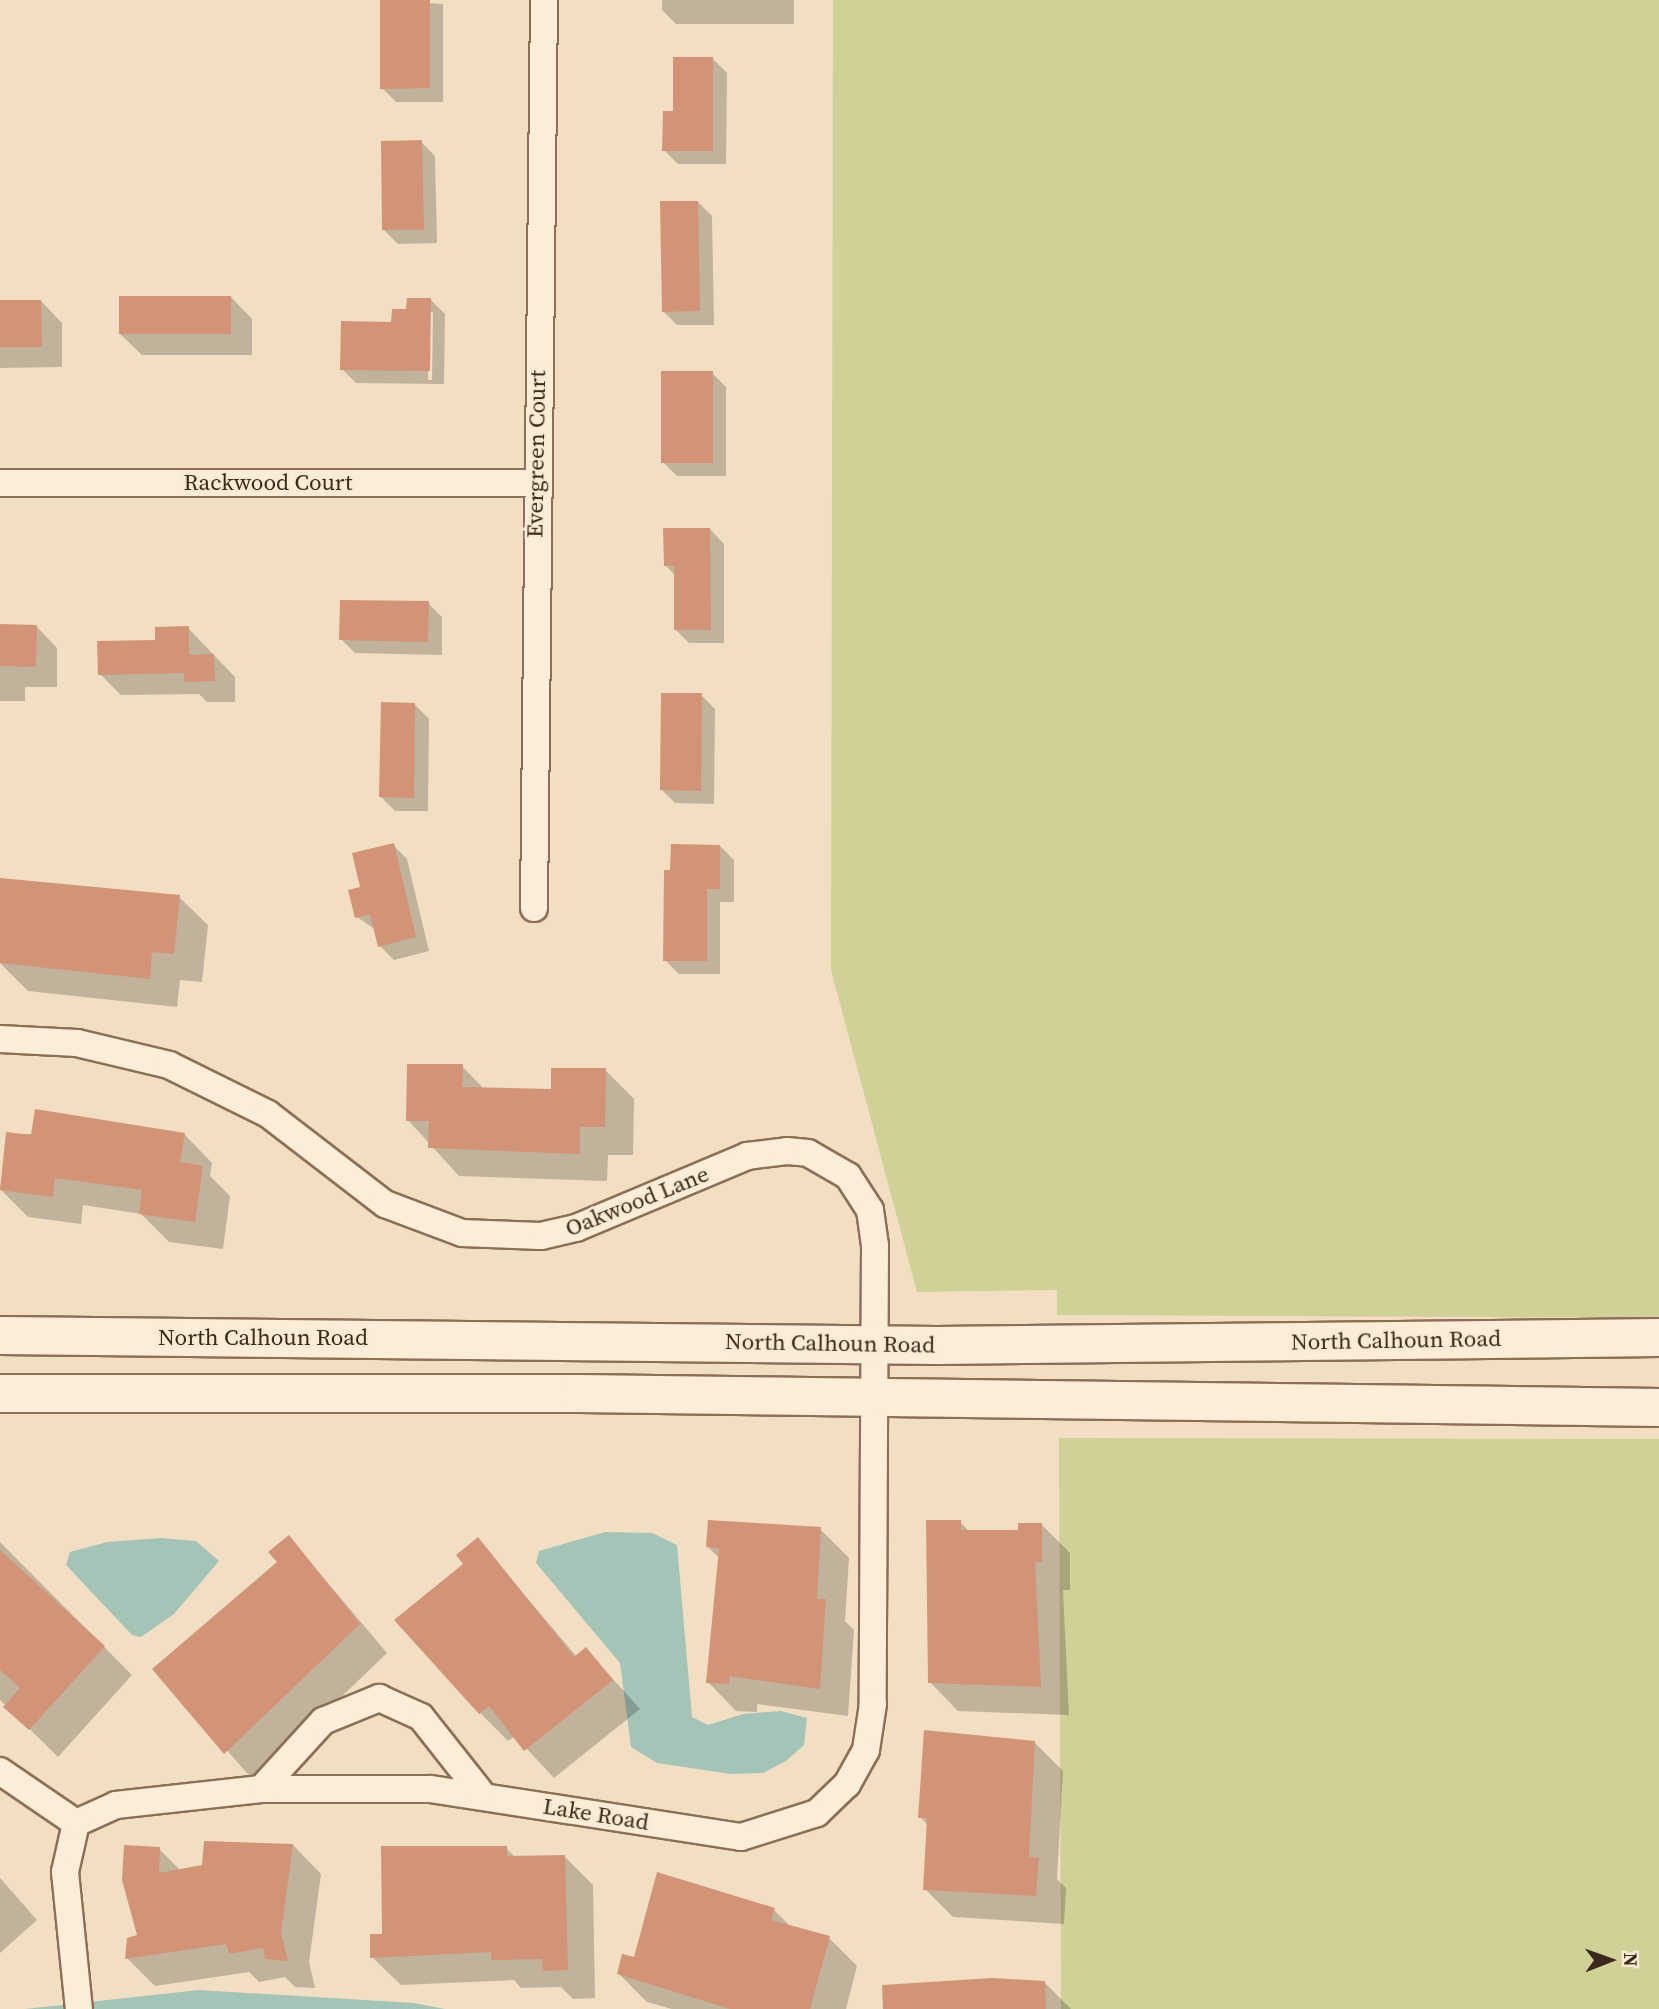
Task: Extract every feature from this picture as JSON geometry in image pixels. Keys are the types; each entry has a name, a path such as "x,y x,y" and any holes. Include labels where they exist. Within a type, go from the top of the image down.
{"main road":[{"name":"North Calhoun Road","path":"0,1335 874,1343 1659,1337"},
{"path":"253,1336 255,1394"},
{"path":"0,1393 1659,1407"}],"street":[{"name":"Evergreen Court","path":"534,908 536,483 544,0"},
{"name":"Rackwood Court","path":"0,483 536,483"},
{"name":"Oakwood Lane","path":"0,1039 77,1043 169,1065 268,1114 385,1204 424,1222 491,1238 576,1228 747,1156 808,1153 848,1175 870,1210 874,1343"},
{"name":"Lake Road","path":"76,1823 116,1805 261,1789 481,1793 741,1837 817,1813 847,1784 866,1749 873,1704 874,1343"},
{"path":"261,1789 323,1721 379,1698 421,1717 481,1793"},
{"path":"0,1771 76,1823 65,1872 78,2003"}],"green space":[{"path":"833,0 1659,0 1659,1318 1057,1315 1057,1290 917,1292 831,970"},
{"path":"1059,1438 1659,1439 1659,2009 1061,2009"}],"shaded area":[{"path":"605,1532 652,1533 677,1545 692,1717 708,1725 743,1714 781,1711 807,1718 804,1745 786,1761 763,1773 731,1774 657,1763 631,1747 620,1663 536,1563 539,1551"},
{"path":"161,1538 196,1541 219,1561 174,1614 141,1637 132,1635 66,1565 70,1552 107,1542"},
{"path":"199,1990 414,2003 445,2009 25,2009"}],"building":[{"path":"380,0 430,0 430,88 380,89"},
{"path":"673,57 713,57 713,151 662,151 663,111 673,111"},
{"path":"422,140 424,230 382,230 381,141"},
{"path":"660,201 698,201 700,311 662,312"},
{"path":"119,296 231,296 231,334 119,334"},
{"path":"407,298 431,298 430,371 340,370 341,321 391,322 392,309 406,309"},
{"path":"0,300 41,300 42,347 0,347"},
{"path":"661,371 713,371 713,463 661,463"},
{"path":"663,528 710,528 711,630 674,630 674,566 664,566"},
{"path":"340,600 429,601 428,642 339,640"},
{"path":"0,624 37,625 36,667 0,666"},
{"path":"189,626 189,655 214,654 215,681 184,682 184,673 98,675 97,641 155,640 155,627"},
{"path":"661,693 702,693 701,791 660,790"},
{"path":"381,702 415,703 414,798 379,797"},
{"path":"394,843 416,937 378,947 370,914 355,918 348,890 360,887 352,853"},
{"path":"671,844 720,845 720,889 707,889 707,961 663,961 664,870 670,870"},
{"path":"0,878 180,895 174,954 152,952 150,979 0,963"},
{"path":"407,1064 463,1064 462,1087 551,1089 551,1068 606,1068 605,1127 580,1127 580,1154 428,1148 429,1121 406,1121"},
{"path":"35,1109 185,1133 180,1162 203,1166 195,1222 139,1214 142,1190 55,1178 53,1197 0,1190 6,1132 31,1135"},
{"path":"708,1520 821,1527 817,1599 826,1599 820,1689 729,1676 729,1684 706,1683 719,1548 706,1547"},
{"path":"926,1520 961,1520 961,1530 1018,1530 1018,1523 1042,1523 1042,1562 1035,1562 1041,1687 928,1683"},
{"path":"289,1535 360,1624 224,1754 152,1669 277,1562 268,1552"},
{"path":"478,1537 574,1657 586,1647 613,1680 524,1751 489,1706 479,1714 394,1620 463,1564 456,1555"},
{"path":"0,1550 105,1646 29,1730 3,1707 20,1688 0,1670"},
{"path":"924,1730 1035,1741 1029,1857 1039,1858 1036,1896 923,1890 927,1818 918,1818"},
{"path":"204,1841 293,1844 281,1933 288,1961 265,1959 263,1948 229,1954 226,1944 125,1959 127,1938 137,1935 122,1880 124,1845 160,1847 159,1873 202,1865"},
{"path":"381,1846 507,1846 507,1856 565,1855 568,1970 543,1971 542,1959 491,1960 491,1952 370,1958 370,1934 382,1934"},
{"path":"657,1872 775,1908 771,1920 830,1936 810,2009 730,2009 617,1974 622,1954 634,1957"},
{"path":"992,1978 1045,1981 1046,2009 883,2009 882,1985"}]}
